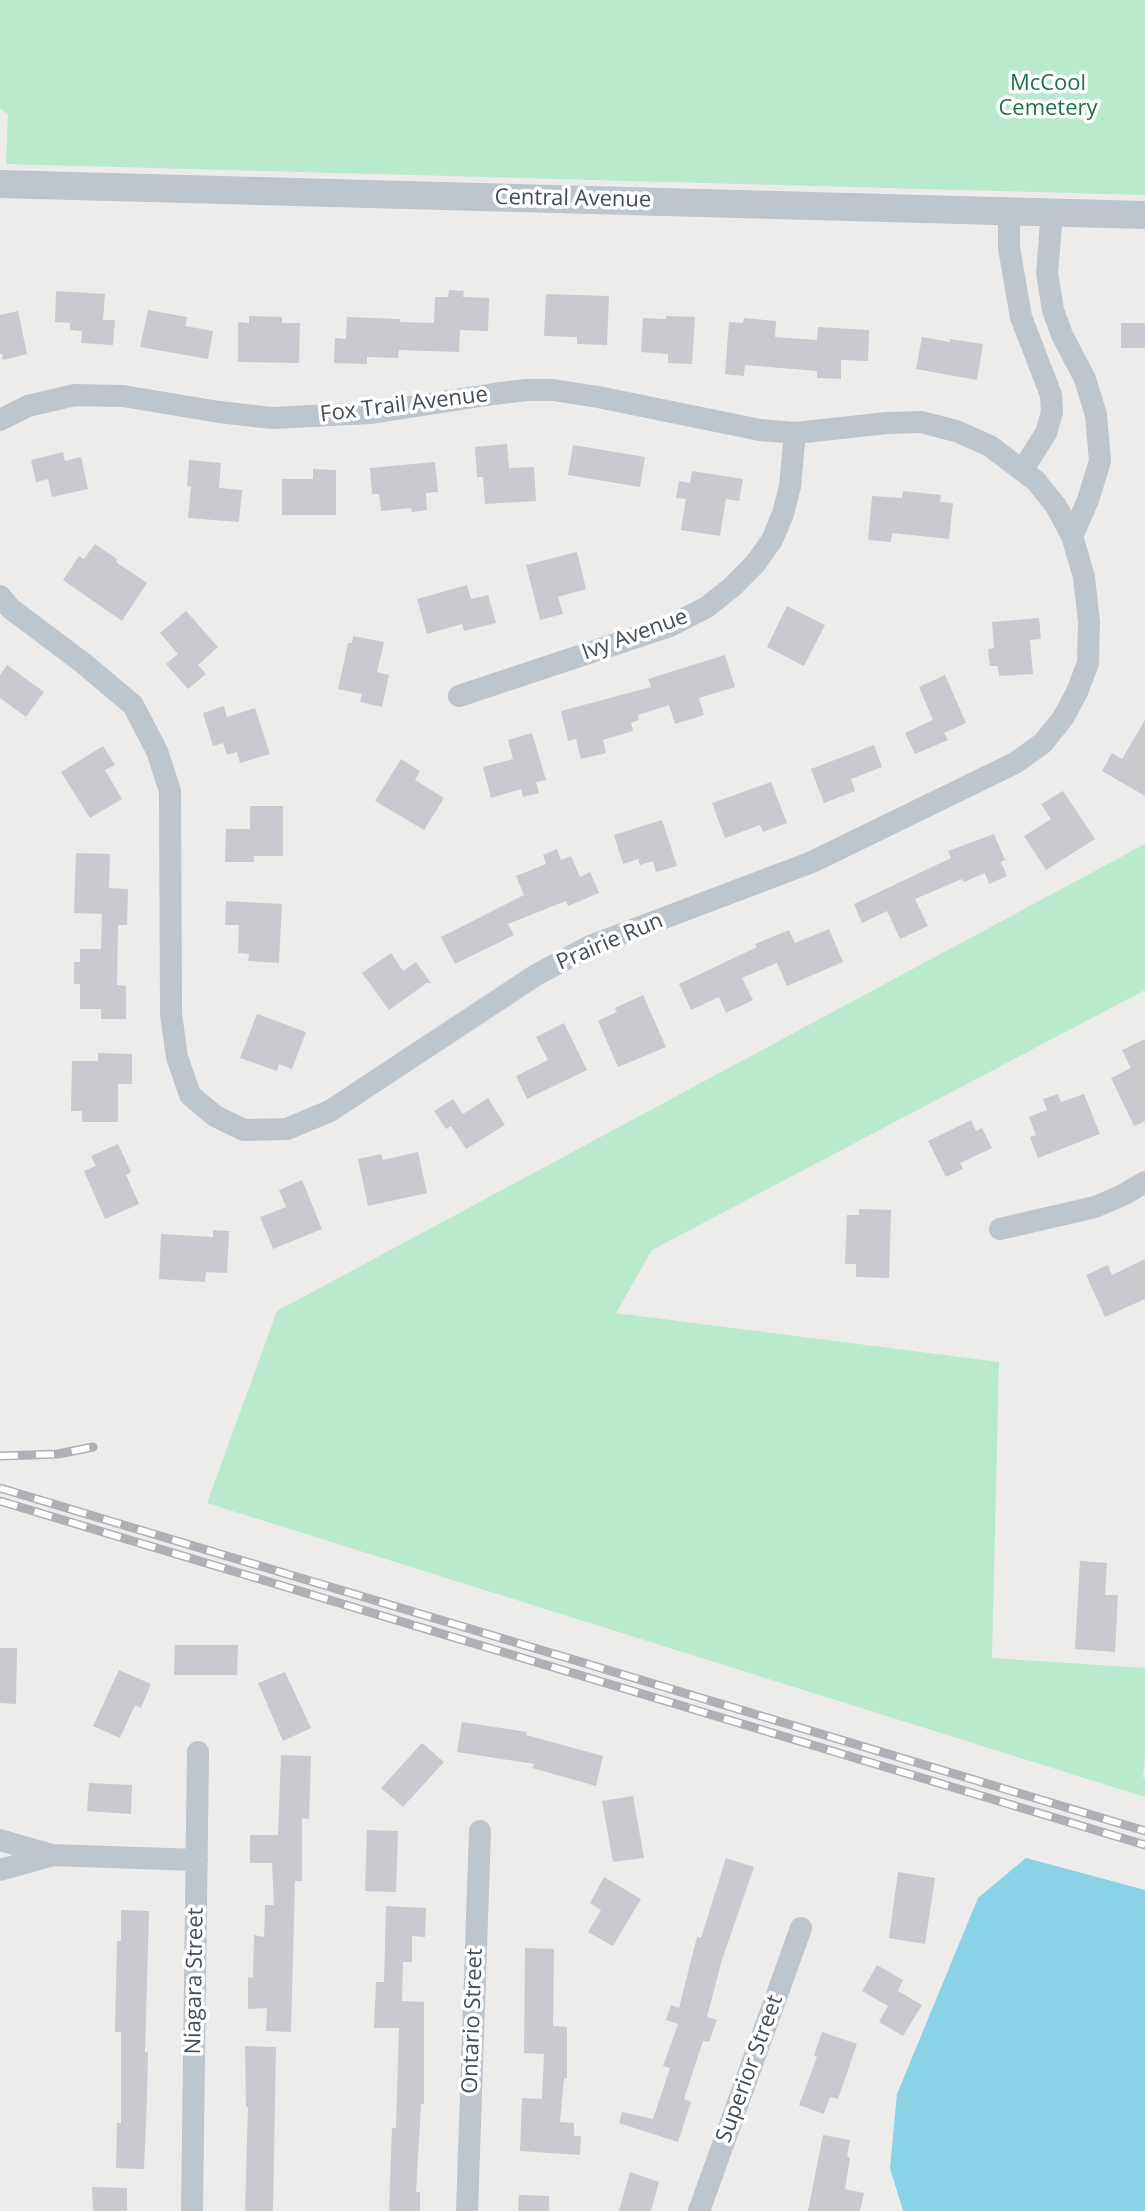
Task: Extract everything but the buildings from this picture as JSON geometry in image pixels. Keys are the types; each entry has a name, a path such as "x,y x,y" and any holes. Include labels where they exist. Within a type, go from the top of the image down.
{"street":[{"name":"Central Avenue","path":"0,184 1145,215"},
{"path":"1009,210 1009,248 1021,317 1044,376 1052,412 1046,433 1023,469"},
{"path":"1052,212 1047,273 1053,310 1093,403 1100,461 1072,536"},
{"name":"Fox Trail Avenue","path":"0,420 28,406 75,395 123,396 272,418 371,413 494,394 553,390 760,430 803,432"},
{"name":"Prairie Run","path":"0,596 10,608 133,705 157,751 170,791 171,1014 177,1057 190,1095 215,1116 244,1130 287,1129 330,1111 536,975 590,946 812,862 1015,763 1043,743 1063,718 1088,663 1089,622 1084,577 1072,536 1056,506 1036,481 990,446 956,431 921,422 803,432"},
{"name":"Ivy Avenue","path":"459,696 670,626 707,607 755,564 772,540 783,514 803,432"},
{"path":"1000,1229 1095,1207 1145,1182"},
{"name":"Niagara Street","path":"192,2211 198,1752"},
{"name":"Ontario Street","path":"467,2211 480,1831"},
{"path":"0,1840 52,1855 197,1860"},
{"path":"0,1870 52,1855"},
{"name":"Superior Street","path":"699,2211 801,1928"}],"green space":[{"name":"McCool Cemetery","path":"0,0 1145,0 1145,195 6,164 8,114 0,109"},
{"path":"1145,844 1145,990 652,1250 616,1313 999,1362 992,1658 1145,1668 1145,1797 207,1503 277,1311"}],"water":[{"path":"1026,1858 1145,1890 1145,2211 903,2211 890,2168 897,2094 978,1898"}],"railway":[{"path":"0,1456 58,1454 93,1447"},
{"path":"0,1488 1145,1831"},
{"path":"0,1501 1145,1845"}]}
